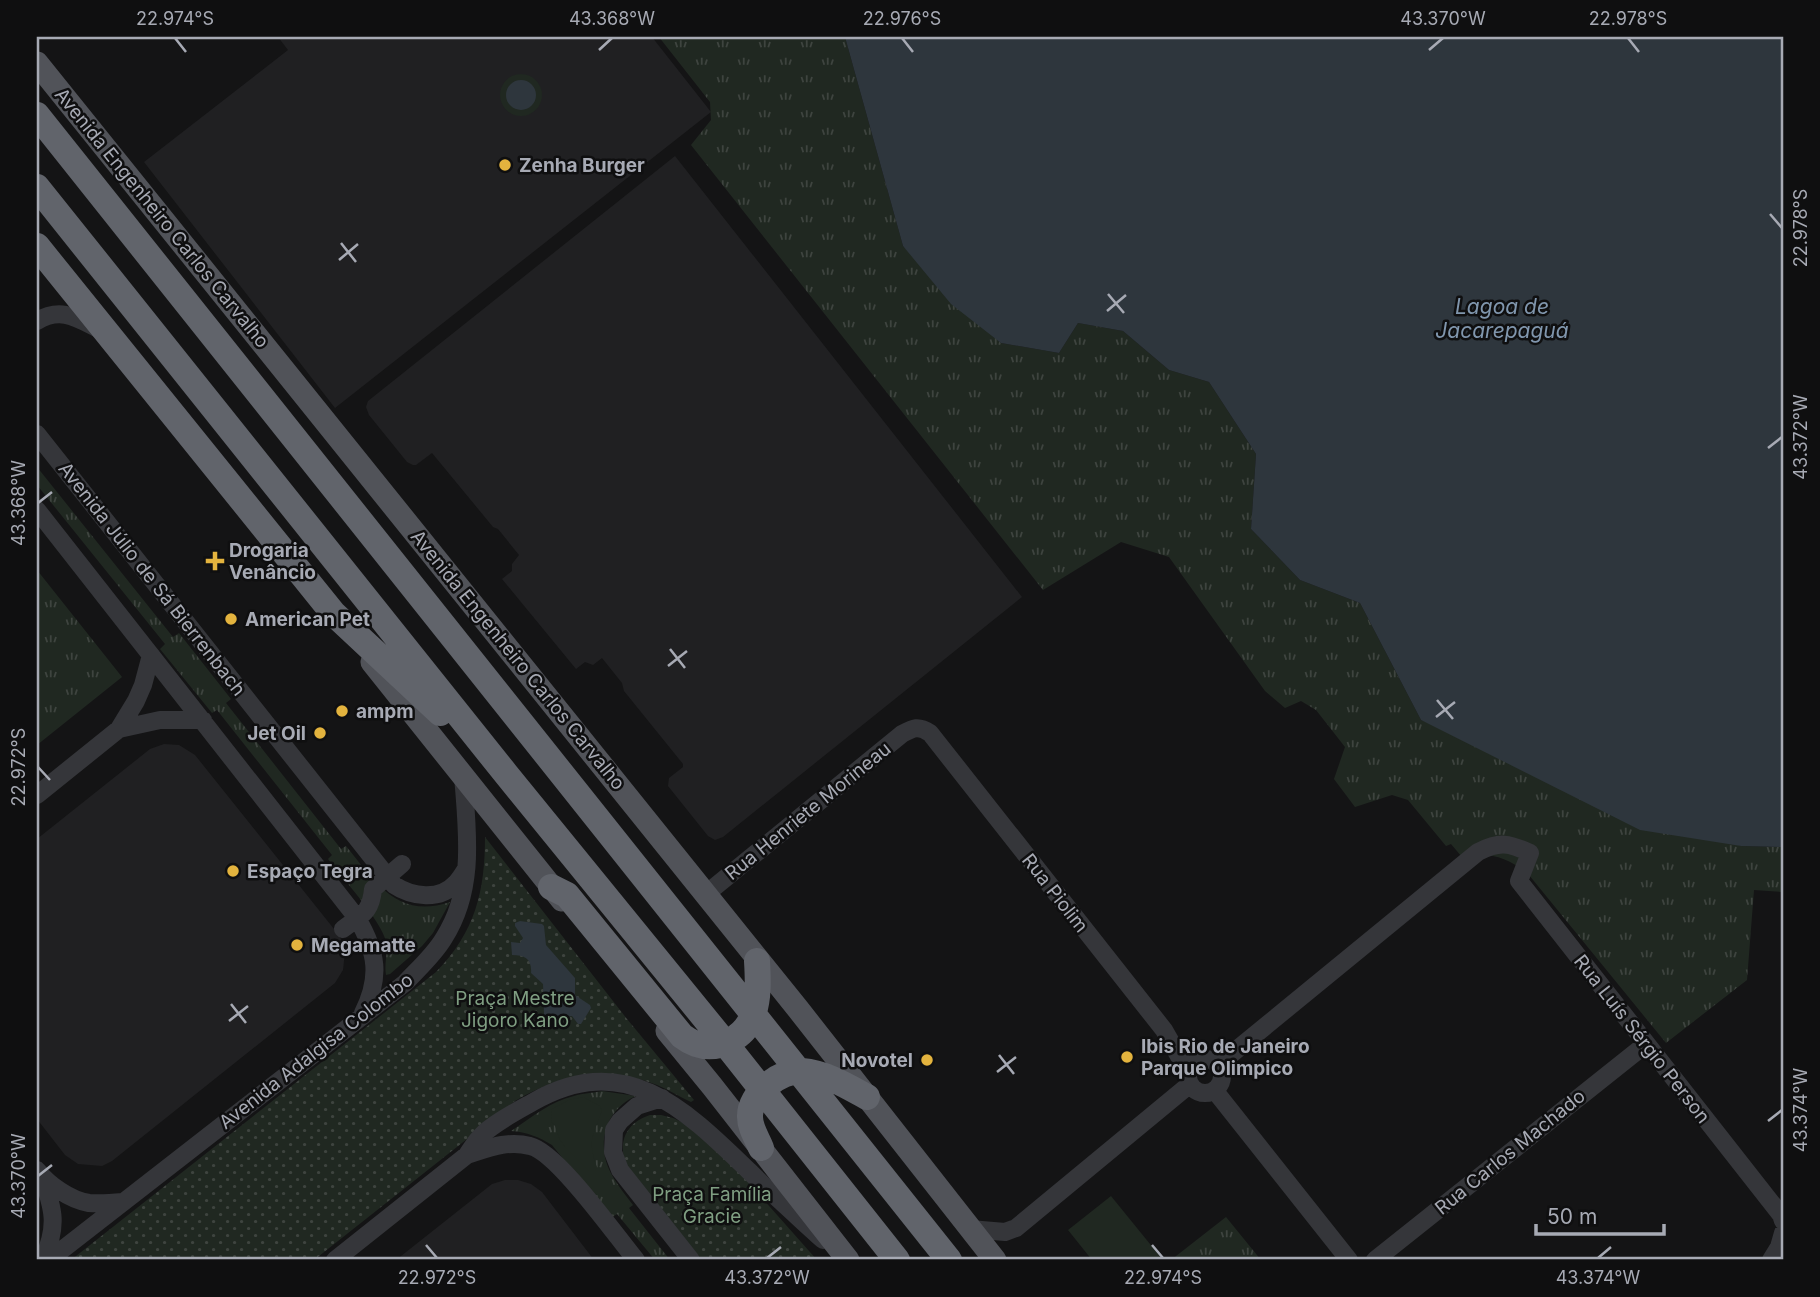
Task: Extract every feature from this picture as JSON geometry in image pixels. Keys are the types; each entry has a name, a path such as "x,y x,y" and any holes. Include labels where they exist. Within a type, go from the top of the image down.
{"highway":[{"name":"Avenida Engenheiro Carlos Carvalho","path":"37,115 949,1260"},
{"path":"37,187 897,1260"},
{"path":"37,246 333,613 506,774"},
{"path":"88,250 103,284 136,341 173,395 177,420"},
{"path":"551,887 567,895 681,1036 695,1044 706,1046 725,1043 742,1032 753,1014 758,979 757,961"},
{"path":"761,1148 751,1124 751,1107 762,1090 784,1074 799,1071 827,1077 867,1097"}],"main road":[{"name":"Avenida Engenheiro Carlos Carvalho","path":"37,63 706,894 995,1260"},
{"path":"333,613 761,1148 846,1260"}],"street":[{"path":"37,321 52,314 66,313 107,333"},
{"name":"Avenida Júlio de Sá Bierrenbach","path":"37,434 394,885 405,892 419,895 438,894 455,885 468,866"},
{"path":"37,510 202,720 350,924 366,934 374,957 372,995 362,1017"},
{"path":"37,795 119,729 143,685 151,655"},
{"path":"119,729 160,720 202,720"},
{"name":"Rua Piolim","path":"912,729 922,728 930,733 1164,1030 1189,1078"},
{"name":"Rua Henriete Morineau","path":"706,894 902,734 912,729"},
{"name":"Avenida Adalgisa Colombo","path":"46,1260 405,983 443,940 459,907 468,866 463,775"},
{"name":"Rua Luís Sérgio Person","path":"1218,1065 1479,852 1492,846 1508,844 1530,853 1519,881 1781,1215 1783,1221"},
{"path":"350,924 371,905 373,889 402,864"},
{"name":"Rua Carlos Machado","path":"1375,1260 1646,1044"},
{"path":"1209,1059 1218,1065 1222,1080 1215,1091 1208,1094 1194,1091 1189,1078 1191,1065 1196,1061 1209,1059"},
{"path":"970,1228 1005,1232 1016,1228 1189,1078"},
{"path":"335,1260 467,1155 480,1137 510,1115 542,1097 570,1086 596,1082 621,1083 642,1089 682,1111 713,1136 846,1260"},
{"path":"1215,1091 1349,1260"},
{"path":"662,1098 638,1106 620,1121 614,1130 613,1152 620,1170 691,1260"},
{"path":"467,1155 505,1143 539,1149 556,1163 584,1195 636,1260"},
{"path":"39,1173 75,1199 88,1203 123,1202"},
{"path":"39,1173 53,1207 46,1260"},
{"path":"1772,1260 1783,1233"}],"shaded area":[{"path":"278,37 652,37 711,112 335,408 144,162 288,50"},
{"path":"675,156 1022,597 723,837 715,840 708,836 668,786 669,778 683,767 683,764 624,691 622,683 602,658 593,665 585,662 576,669 502,579 512,571 512,564 519,555 432,453 416,465 407,462 369,415 366,407 368,401"},
{"path":"164,744 179,745 195,755 338,934 345,952 343,970 335,983 112,1161 102,1166 78,1164 65,1155 37,1119 37,839 150,749"},
{"path":"505,1180 531,1184 542,1192 594,1260 396,1260 492,1184"}],"green space":[{"path":"659,37 845,37 903,246 1001,343 1059,353 1078,323 1123,331 1169,370 1209,382 1256,454 1251,529 1300,580 1360,603 1421,720 1741,846 1783,847 1783,892 1754,890 1747,980 1666,1043 1529,875 1497,857 1462,857 1451,844 1446,846 1408,800 1392,795 1355,807 1334,779 1345,747 1316,710 1301,701 1285,708 1265,691 1169,557 1121,542 1043,590 691,145 711,120 710,102"},
{"path":"521,74 536,80 542,95 536,110 521,116 506,110 500,95 506,80"},
{"path":"37,467 173,637 179,633 231,699 226,703 341,849 346,846 378,884 402,902 416,906 432,906 450,902 433,933 390,974 386,975 386,941 382,932 328,859 332,855 217,710 212,713 160,649 165,644 37,485"},
{"path":"37,570 122,677 37,745"},
{"name":"Praça Mestre Jigoro Kano","path":"485,837 694,1100 691,1102 657,1085 620,1075 584,1075 549,1084 515,1101 314,1260 71,1260 436,972 460,942 475,910 483,876"},
{"path":"602,1091 636,1096 626,1101 612,1116 605,1135 605,1156 613,1177 633,1205 629,1208 670,1260 655,1260 617,1214 611,1218 552,1145 533,1135 511,1131 566,1098"},
{"path":"583,1097 600,1106 602,1111 592,1138 597,1167 595,1171 589,1171 565,1147 551,1121 552,1109 569,1100"},
{"name":"Praça Família Gracie","path":"650,1115 673,1118 690,1126 723,1154 817,1260 702,1260 627,1167 623,1150 625,1135 634,1123"},
{"path":"1111,1196 1163,1260 1092,1260 1068,1230"},
{"path":"1226,1217 1261,1260 1171,1260"}],"water":[{"name":"Lagoa de Jacarepaguá","path":"845,37 1783,37 1783,847 1741,846 1640,830 1421,720 1360,603 1300,580 1251,529 1256,454 1209,382 1169,370 1123,331 1078,323 1059,353 1001,343 951,304 903,246"},
{"path":"521,80 531,85 536,95 531,105 521,110 511,105 506,95 511,85"},
{"path":"520,921 544,926 546,945 575,978 575,995 591,1008 581,1024 572,1016 549,1019 544,1015 543,984 531,973 527,959 512,955 511,942 520,943 523,938 515,926 515,923"}],"place":[{"name":"Zenha Burger","path":"505,165"},
{"name":"Drogaria Venâncio","path":"215,561"},
{"name":"American Pet","path":"231,619"},
{"name":"ampm","path":"342,711"},
{"name":"Jet Oil","path":"320,733"},
{"name":"Espaço Tegra","path":"233,871"},
{"name":"Megamatte","path":"297,945"},
{"name":"Ibis Rio de Janeiro Parque Olimpico","path":"1127,1057"},
{"name":"Novotel","path":"927,1060"}]}
